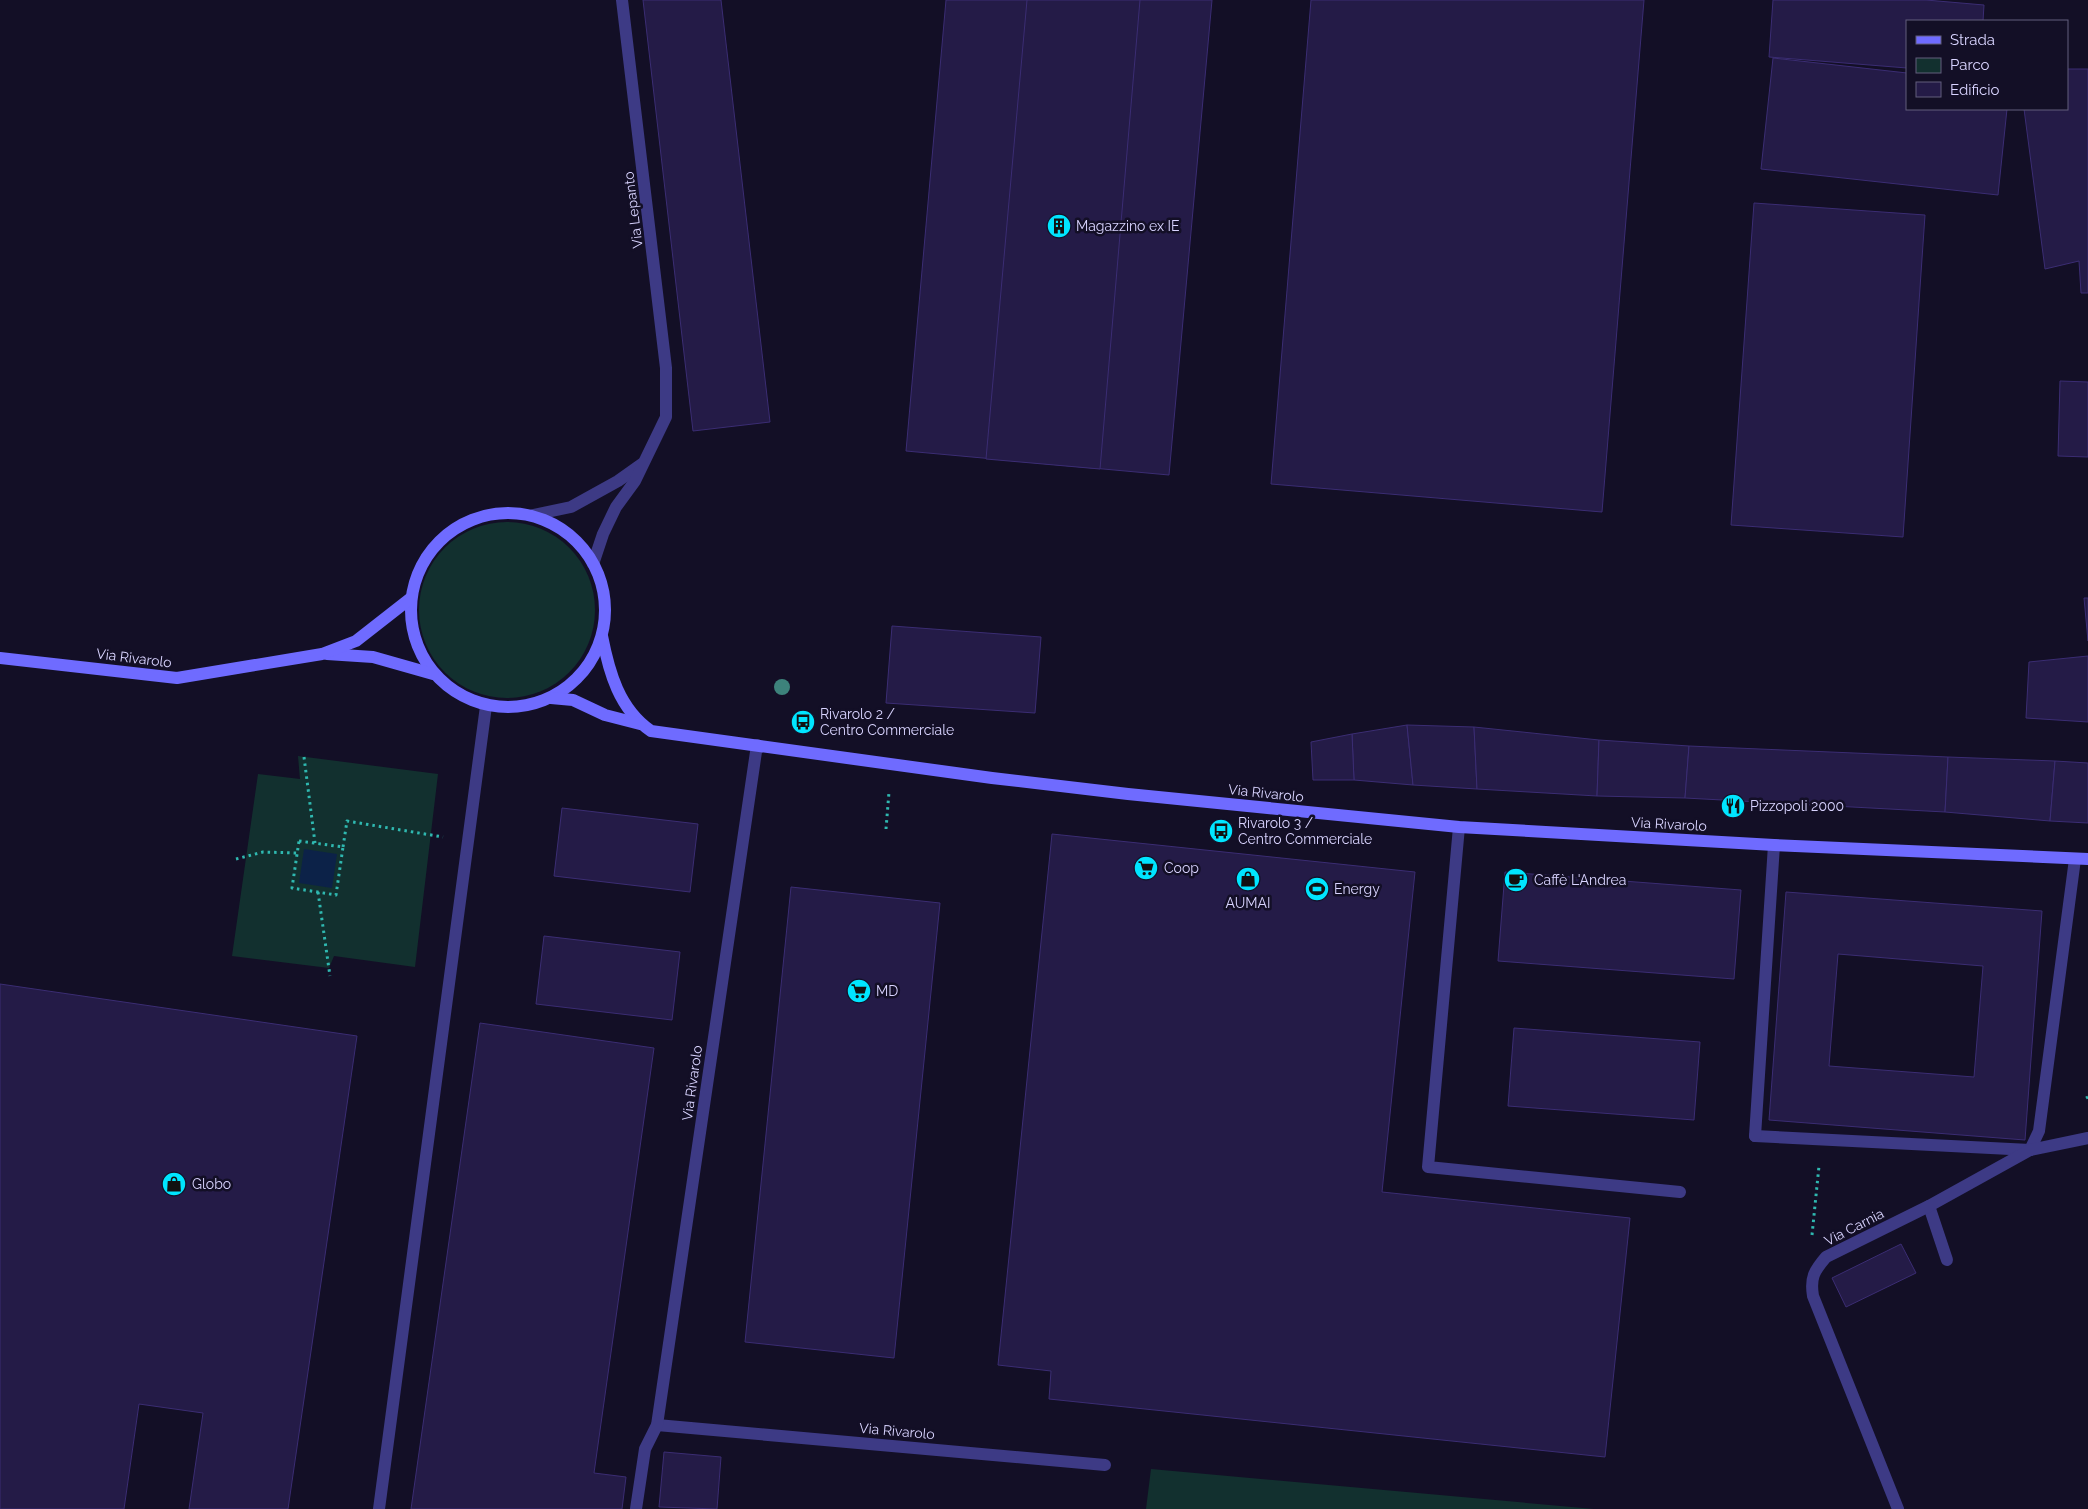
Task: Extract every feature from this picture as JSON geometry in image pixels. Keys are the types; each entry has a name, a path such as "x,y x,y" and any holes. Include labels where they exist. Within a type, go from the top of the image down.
{"main road":[{"name":"Via Rivarolo","path":"497,513 533,515 558,526 578,542 593,564 602,587 605,611 602,636 591,661 579,676 574,682 551,698 530,706 508,708 486,706 448,688 433,674 419,651 411,625 411,598 418,571 432,547 453,528 478,517 497,513"},
{"name":"Via Rivarolo","path":"0,658 177,678 322,654 356,641 411,598"},
{"name":"Via Rivarolo","path":"602,636 609,673 623,700 640,724"},
{"name":"Via Rivarolo","path":"322,654 373,657 433,674"},
{"name":"Via Rivarolo","path":"551,698 573,700 605,715 640,724 651,731 919,769 1069,787 1459,827 1774,845 2088,859"}],"street":[{"name":"Via Lepanto","path":"622,0 664,348 666,418 644,462"},
{"path":"533,515 571,507 618,481 644,462"},
{"path":"593,564 603,534 616,507 635,481 644,462"},
{"path":"379,1509 486,706"},
{"name":"Via Rivarolo","path":"636,1509 645,1449 657,1425 757,745"},
{"path":"1459,827 1428,1167 1680,1192"},
{"path":"1774,845 1755,1136 1821,1141 2030,1150 2039,1131 2075,859"},
{"name":"Via Carnia","path":"1816,1270 1826,1257 1929,1206 2030,1150 2088,1138"},
{"path":"1929,1206 1947,1260"},
{"path":"1816,1270 1811,1282 1813,1296 1898,1509"},
{"name":"Via Rivarolo","path":"657,1425 1105,1465"}],"path":[{"path":"304,756 315,843"},
{"path":"300,770 306,770"},
{"path":"886,829 889,792"},
{"path":"343,847 299,841 292,888 336,895 347,821 444,837"},
{"path":"236,859 263,852 297,853"},
{"path":"318,892 330,976"},
{"path":"1816,1270 1811,1250 1821,1141"}],"green space":[{"path":"507,522 541,529 563,542 575,554 588,576 595,610 588,644 575,666 563,678 541,691 507,698 473,691 451,678 439,666 426,644 419,610 426,576 439,554 451,542 473,529"},
{"path":"298,756 438,774 415,967 334,956 329,968 232,956 258,774 300,779"},
{"path":"1151,1469 1594,1509 1146,1509"}],"water":[{"path":"304,849 337,854 332,888 299,883"}],"building":[{"path":"643,0 721,0 770,422 693,431"},
{"name":"Magazzino ex IE","path":"946,0 1212,0 1169,475 906,451"},
{"path":"1027,0 1140,0 1100,469 986,459"},
{"path":"1311,0 1644,0 1602,512 1271,484"},
{"path":"1773,0 1926,0 1984,5 1983,20 1906,20 1906,68 1769,57"},
{"path":"1773,58 1906,73 1906,110 2007,110 1998,195 1761,169"},
{"path":"2068,69 2088,69 2088,293 2081,293 2079,261 2045,269 2024,110 2068,110"},
{"path":"1754,203 1925,215 1903,537 1731,525"},
{"path":"2060,381 2088,382 2088,457 2058,456"},
{"path":"2084,598 2088,598 2088,641"},
{"path":"892,626 1041,637 1035,713 886,703"},
{"path":"2088,656 2088,722 2026,718 2029,662"},
{"path":"1407,725 1413,785 1354,780 1352,734"},
{"path":"1407,725 1474,727 1477,789 1413,785"},
{"path":"1474,727 1599,740 1597,796 1477,789"},
{"path":"1352,734 1354,780 1313,780 1311,742"},
{"path":"1599,740 1689,746 1685,798 1597,796"},
{"path":"1689,746 1948,757 1945,812 1685,798"},
{"path":"1948,757 2055,761 2050,821 1945,812"},
{"path":"2055,761 2088,763 2088,823 2050,821"},
{"path":"562,808 698,824 690,892 554,876"},
{"path":"1052,834 1415,872 1382,1192 1630,1218 1605,1457 1049,1399 1051,1371 998,1365"},
{"path":"1505,872 1741,890 1734,979 1498,961"},
{"path":"791,887 940,903 894,1358 745,1342"},
{"path":"1786,892 2042,911 2025,1140 1769,1120","holes":["1838,954 1983,966 1974,1077 1829,1066"]},
{"path":"544,936 680,952 672,1020 536,1004"},
{"path":"0,984 357,1036 288,1509 189,1509 203,1413 139,1404 124,1509 0,1509"},
{"path":"480,1023 654,1048 594,1473 626,1477 622,1509 411,1509"},
{"path":"1514,1028 1700,1042 1694,1120 1508,1106"},
{"path":"1901,1244 1916,1273 1846,1307 1832,1278"},
{"path":"664,1452 721,1457 717,1509 659,1507"}],"place":[{"name":"Magazzino ex IE","path":"1059,226"},
{"name":"Rivarolo 2 / Centro Commerciale","path":"803,722"},
{"name":"Pizzopoli 2000","path":"1733,806"},
{"name":"Rivarolo 3 / Centro Commerciale","path":"1221,831"},
{"name":"Coop","path":"1146,868"},
{"name":"AUMAI","path":"1248,879"},
{"name":"Caffè L'Andrea","path":"1516,880"},
{"name":"Energy","path":"1317,889"},
{"name":"MD","path":"859,991"},
{"name":"Globo","path":"174,1184"}]}
